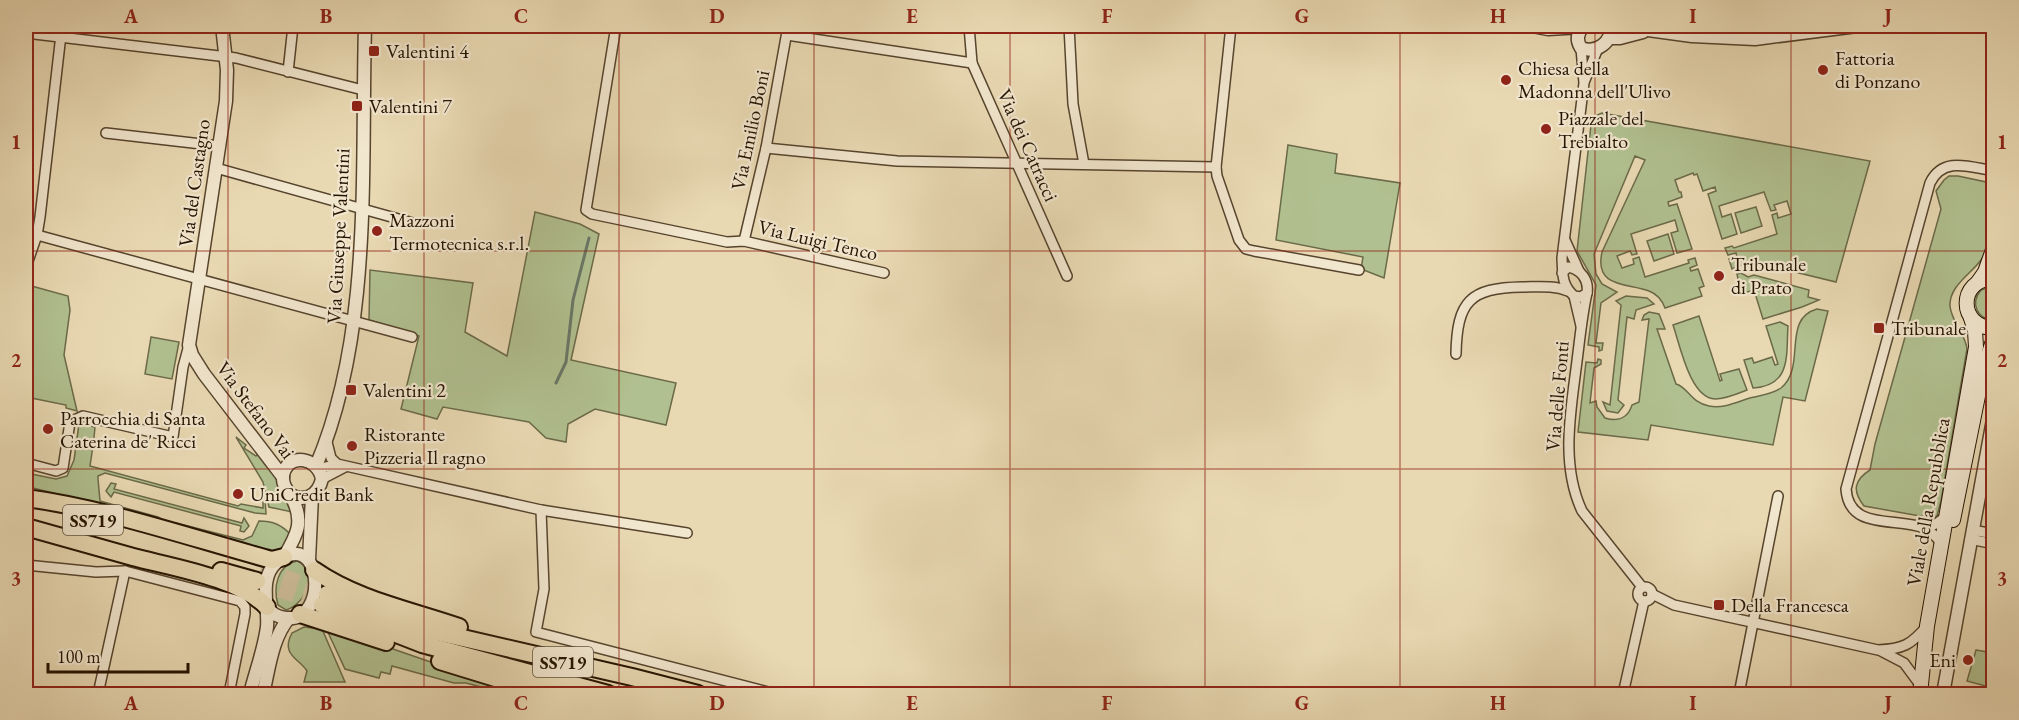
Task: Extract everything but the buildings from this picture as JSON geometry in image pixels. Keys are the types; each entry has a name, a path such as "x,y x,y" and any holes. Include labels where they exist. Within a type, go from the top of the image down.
{"highway":[{"path":"26,499 50,502 173,532 272,560 284,557"},
{"name":"SS719","path":"26,499 259,575 59,527 26,524"},
{"path":"26,524 214,579 244,590 260,599 267,607"},
{"path":"311,565 329,580 385,604 562,662"},
{"name":"SS719","path":"608,694 422,644 324,600 428,630 698,694"},
{"path":"295,616 334,624 502,680 562,694"},
{"path":"440,661 524,672"}],"main road":[{"name":"Viale della Repubblica","path":"1924,692 1927,626 1976,347 1975,331 1966,305 1967,298 1985,272 1994,247"},
{"path":"1978,282 1994,278"},
{"path":"1971,318 1983,327 1994,328"},
{"name":"Viale della Repubblica","path":"1924,692 1930,670 1973,416 1994,338"}],"street":[{"path":"26,267 37,235 62,26"},
{"name":"Via del Castagno","path":"26,463 56,471 63,468 70,422 82,416 173,437 181,378 200,280 226,101 226,56 222,26"},
{"path":"288,72 293,26"},
{"name":"Via Giuseppe Valentini","path":"316,469 339,400 355,321 361,208 365,26"},
{"name":"Via Luigi Tenco","path":"616,26 586,210 592,214 727,242 744,241 884,273"},
{"name":"Via dei Catracci","path":"969,26 972,63 1067,276"},
{"path":"1069,26 1073,104 1084,164"},
{"path":"1231,26 1215,167 1216,176 1239,240 1246,249 1359,270"},
{"path":"1532,26 1548,29 1583,26 1578,37 1580,46"},
{"path":"1548,29 1592,50 1598,48 1609,38 1611,26"},
{"path":"1619,26 1692,36 1755,39 1857,26"},
{"path":"788,30 972,63"},
{"name":"Via Emilio Boni","path":"744,241 766,148 788,30"},
{"path":"1609,38 1620,38 1646,31"},
{"path":"26,33 226,56 363,90"},
{"name":"Via delle Fonti","path":"1580,46 1584,83 1562,258 1562,274 1571,294 1581,329"},
{"name":"Via delle Fonti","path":"1584,83 1598,48"},
{"path":"106,134 219,146"},
{"path":"766,148 897,161 1215,167"},
{"path":"1945,517 1936,524 1924,528 1866,518 1850,507 1846,489 1930,183 1940,169 1950,165 1994,171"},
{"path":"216,168 413,223"},
{"path":"26,232 412,337"},
{"name":"Via delle Fonti","path":"1565,240 1587,283 1569,440 1571,472 1582,511 1642,587 1648,587 1652,594 1674,605 1878,650"},
{"path":"1542,287 1550,284 1568,267 1579,271"},
{"path":"1456,354 1456,329 1474,295 1487,289 1503,287 1542,287 1581,297 1587,293"},
{"path":"181,378 192,368 199,367 192,356 189,345"},
{"name":"Via Stefano Vai","path":"199,367 254,442 283,477"},
{"path":"1943,694 1994,414"},
{"path":"326,444 332,458 341,466"},
{"path":"250,694 267,628 265,594 270,571 284,557 299,526 296,505 283,483 285,471 294,462 316,469 341,466 541,510 687,533"},
{"path":"290,494 300,499 312,496 320,486 316,469"},
{"path":"263,694 281,627 308,607 315,591 311,565 312,496"},
{"path":"1739,694 1778,496"},
{"path":"541,510 544,589 536,632 776,694"},
{"path":"1924,528 1942,544"},
{"path":"1971,535 1994,534"},
{"path":"1971,535 1994,544"},
{"path":"284,557 299,554 311,565"},
{"path":"26,565 96,572 125,571 240,601 245,607 245,614 229,694"},
{"path":"98,694 125,571"},
{"path":"1642,587 1638,590 1637,595 1644,601"},
{"path":"1644,601 1650,600 1652,594"},
{"path":"1623,694 1644,601"},
{"path":"267,607 277,616 295,616"},
{"path":"1878,650 1897,649 1911,643 1927,626"},
{"path":"1878,650 1904,663 1924,692"}],"green space":[{"path":"1602,113 1870,161 1836,282 1758,263 1747,262 1732,269 1729,259 1737,257 1736,253 1728,255 1725,248 1732,246 1734,248 1777,234 1772,215 1777,213 1778,218 1791,214 1787,201 1774,205 1776,210 1771,211 1764,192 1719,206 1722,217 1731,214 1737,234 1722,239 1708,194 1716,191 1715,187 1703,191 1697,174 1693,173 1675,180 1682,197 1668,202 1669,206 1677,204 1692,249 1677,253 1671,233 1678,231 1675,220 1631,234 1637,254 1632,255 1630,251 1617,256 1622,268 1634,264 1633,259 1639,257 1645,277 1689,263 1688,260 1695,258 1697,265 1690,268 1691,271 1698,269 1704,286 1699,288 1702,296 1665,308 1652,292 1614,282 1603,272 1602,252 1645,160 1635,156 1594,254 1596,274 1602,284 1617,292 1601,303 1596,343 1603,343 1602,350 1599,351 1599,347 1588,345 1596,285 1577,251 1591,125 1595,116"},
{"path":"1288,145 1337,154 1335,173 1400,183 1384,278 1361,269 1363,257 1276,240"},
{"path":"1949,176 1991,183 1994,211 1985,254 1957,286 1951,299 1951,312 1967,349 1941,501 1937,516 1931,518 1864,506 1856,491 1856,486 1870,470 1875,444 1941,209 1936,191"},
{"path":"1756,207 1762,226 1741,233 1735,213"},
{"path":"535,212 580,224 599,234 571,360 676,383 666,425 595,409 568,424 566,442 546,438 529,422 443,407 437,419 401,409 419,336 369,320 370,270 473,283 465,332 507,356"},
{"path":"1668,234 1674,254 1654,261 1647,241"},
{"path":"1741,273 1748,277 1754,275 1809,290 1808,297 1819,300 1763,319 1754,290 1741,294 1737,274"},
{"path":"28,285 68,296 70,310 64,355 77,411 66,408 66,405 26,397 26,295"},
{"path":"1993,286 1993,320 1979,313 1976,300 1981,290"},
{"path":"1626,296 1647,298 1654,304 1636,310 1634,319 1627,317 1618,400 1624,405 1618,413 1607,411 1603,402 1610,405 1621,305 1616,301"},
{"path":"1817,309 1828,311 1805,401 1783,397 1773,445 1651,425 1648,440 1578,432 1586,362 1597,363 1598,359 1601,360 1601,364 1594,368 1590,403 1596,401 1597,407 1605,418 1622,418 1632,405 1639,402 1649,319 1642,320 1649,312 1659,314 1665,329 1657,329 1676,384 1684,388 1698,402 1719,407 1781,388 1789,379 1793,368 1800,323 1806,314"},
{"path":"1699,316 1720,381 1722,380 1720,374 1739,369 1747,390 1715,399 1699,390 1687,369 1673,325"},
{"path":"1780,322 1788,326 1786,357 1781,375 1766,386 1753,388 1744,360 1752,358 1754,363 1772,357 1775,365 1778,364 1766,326"},
{"path":"151,337 179,342 172,379 145,374"},
{"path":"79,424 95,427 90,466 238,506 241,504 263,508 263,498 265,498 266,514 105,473 98,476 100,501 163,520 26,488 26,473 56,479 67,476 74,460"},
{"path":"236,437 246,445 244,448 256,456 258,454 277,476 280,491 292,512 269,507 263,482"},
{"path":"111,483 116,484 114,489 242,523 244,518 249,526 244,532 240,531 241,526 114,492 111,497 106,491"},
{"path":"259,521 277,524 291,535 284,548 270,552 176,524 243,540 252,536"},
{"path":"297,561 308,571 308,587 299,601 286,610 278,605 276,592 278,578 285,567"},
{"path":"327,625 432,662 540,694 508,694 466,683 454,683 392,666 390,674 381,672 379,678 345,669 326,628"},
{"path":"304,627 322,629 345,682 304,682 307,671 292,656 288,647 292,633"},
{"path":"1976,650 1993,653 1993,688 1967,681"}],"waterway":[{"path":"556,383 566,362 573,300 589,238"}],"tunnel":[{"path":"261,568 327,594"},
{"path":"257,581 322,605"}],"place":[{"name":"Valentini 4","path":"374,51"},
{"name":"Fattoria di Ponzano","path":"1823,70"},
{"name":"Chiesa della Madonna dell'Ulivo","path":"1506,80"},
{"name":"Valentini 7","path":"357,106"},
{"name":"Piazzale del Trebialto","path":"1546,129"},
{"name":"Mazzoni Termotecnica s.r.l.","path":"377,231"},
{"name":"Tribunale di Prato","path":"1719,276"},
{"name":"Tribunale","path":"1879,328"},
{"name":"Valentini 2","path":"351,390"},
{"name":"Parrocchia di Santa Caterina de' Ricci","path":"48,429"},
{"name":"Ristorante Pizzeria Il ragno","path":"352,446"},
{"name":"UniCredit Bank","path":"238,494"},
{"name":"Della Francesca","path":"1719,605"},
{"name":"Eni","path":"1968,660"}]}
